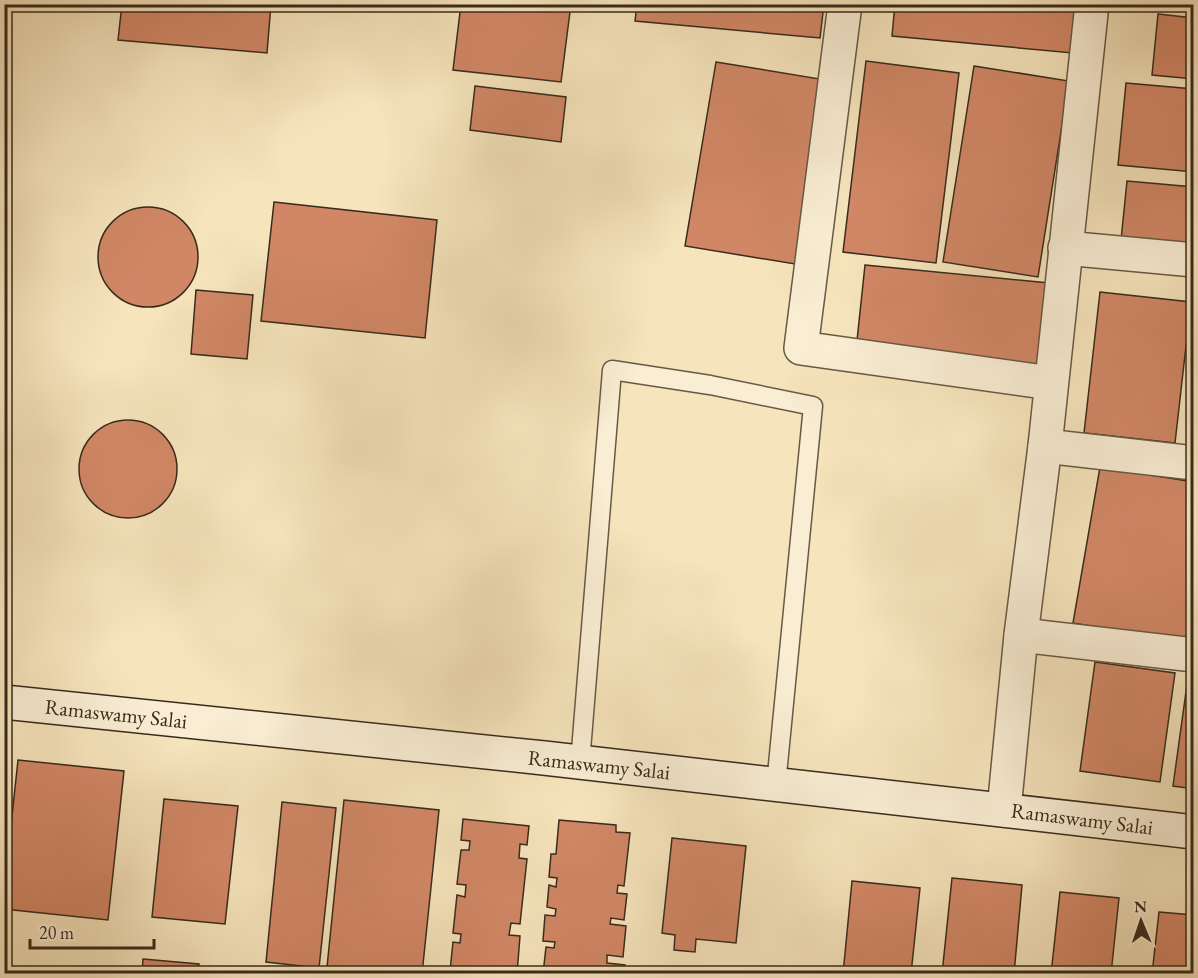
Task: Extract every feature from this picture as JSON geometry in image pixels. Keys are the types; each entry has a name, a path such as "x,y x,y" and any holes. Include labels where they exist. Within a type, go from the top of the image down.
{"street":[{"path":"845,4 801,348 1051,383"},
{"path":"1004,810 1021,635 1045,446 1092,4"},
{"path":"1065,248 1194,260"},
{"path":"1045,446 1194,463"},
{"path":"1021,635 1194,655"},
{"name":"Ramaswamy Salai","path":"4,702 580,763 1194,832"}],"lane":[{"path":"580,763 612,370 710,385 813,405 776,785"}],"building":[{"path":"122,4 271,4 267,53 118,40"},
{"path":"461,4 571,4 561,82 453,70"},
{"path":"637,4 824,4 820,38 635,21"},
{"path":"895,4 1077,4 1073,53 892,36"},
{"path":"1158,14 1194,18 1194,79 1152,75"},
{"path":"866,61 959,73 936,263 843,252"},
{"path":"716,62 826,80 795,264 685,246"},
{"path":"974,66 1069,81 1038,277 943,262"},
{"path":"1126,83 1194,89 1194,172 1118,165"},
{"path":"475,86 566,97 561,142 470,130"},
{"path":"1127,181 1194,187 1194,247 1121,240"},
{"path":"274,202 437,220 425,338 261,321"},
{"path":"148,207 167,211 183,222 194,238 198,257 194,276 183,292 167,303 148,307 129,303 113,292 102,276 98,257 102,238 113,222 129,211"},
{"path":"865,265 1049,283 1041,367 856,350"},
{"path":"196,290 253,295 247,359 191,354"},
{"path":"1100,292 1191,302 1175,443 1084,433"},
{"path":"1194,391 1194,421 1189,421"},
{"path":"128,420 147,424 163,434 173,450 177,469 173,488 163,504 147,514 128,518 109,514 93,504 83,488 79,469 83,450 93,434 109,424"},
{"path":"1100,467 1194,482 1194,643 1073,623"},
{"path":"1095,662 1175,673 1160,782 1080,771"},
{"path":"1188,677 1194,678 1194,789 1173,786"},
{"path":"18,760 124,771 108,920 4,909"},
{"path":"164,799 238,806 225,924 152,917"},
{"path":"344,800 439,810 422,974 387,974 327,967"},
{"path":"282,802 336,808 319,968 266,962"},
{"path":"463,819 529,826 527,845 520,844 519,858 527,859 520,924 511,923 509,935 520,936 517,974 450,971 453,942 460,943 461,934 453,933 457,895 465,897 466,885 457,884 461,850 469,850 470,841 461,840"},
{"path":"559,820 616,825 616,832 630,833 624,886 618,885 617,893 627,894 624,920 611,918 610,924 626,926 623,957 607,955 607,963 625,965 624,974 543,974 546,947 554,948 555,942 543,941 545,915 555,916 556,909 547,907 549,885 556,887 557,878 549,877 551,854 556,854"},
{"path":"672,838 746,846 736,943 696,939 695,952 674,950 675,935 662,933"},
{"path":"952,878 1022,885 1014,974 942,974"},
{"path":"852,881 920,888 911,974 843,974"},
{"path":"1060,892 1119,898 1111,974 1051,974"},
{"path":"1159,912 1194,915 1194,974 1152,974"},
{"path":"143,959 199,964 198,974 142,974"}]}
